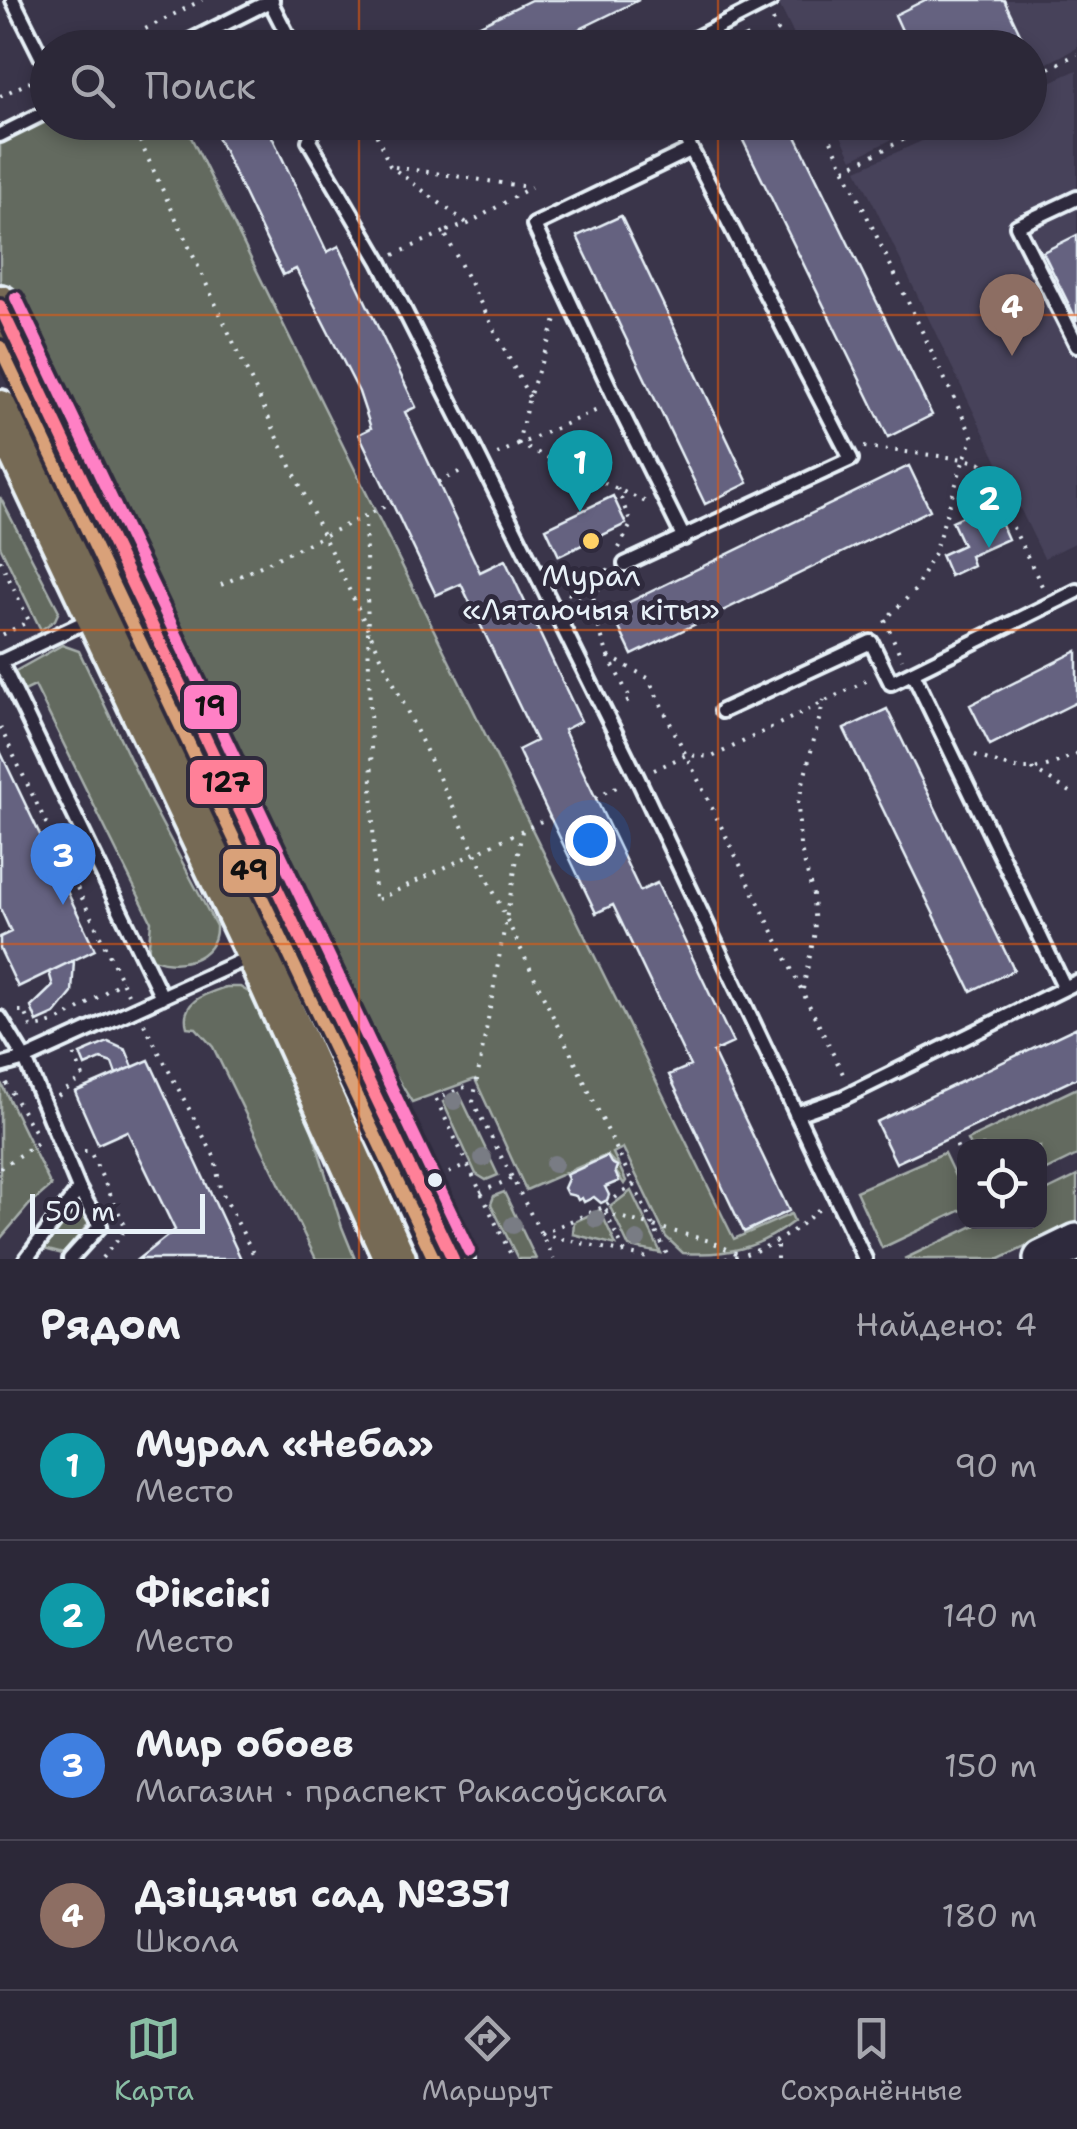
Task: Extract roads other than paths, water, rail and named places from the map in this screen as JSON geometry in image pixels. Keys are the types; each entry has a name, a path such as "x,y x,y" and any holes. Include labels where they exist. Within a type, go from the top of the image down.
{"main road":[{"path":"0,306 453,1259"},
{"path":"0,411 257,954 395,1259"},
{"path":"1042,1259 1077,1242"}],"lane":[{"path":"13,0 30,34"},
{"path":"212,30 271,0 285,30"},
{"path":"713,30 768,2"},
{"path":"0,135 30,120"},
{"path":"309,140 380,262 482,462 864,1259"},
{"path":"625,564 852,459 685,140"},
{"path":"684,538 534,224 690,150"},
{"path":"1077,198 1017,226 1077,345"},
{"path":"722,711 870,642 891,683 1077,592"},
{"path":"97,616 0,662 162,997"},
{"path":"796,1114 842,1098 1071,985 913,673"},
{"path":"0,1066 25,1059 257,954"},
{"path":"5,1014 79,1188 100,1226 70,1259"},
{"path":"29,1258 79,1188"}],"place":[{"name":"Дзіцячы сад №351","path":"1012,356"},
{"name":"Мурал «Неба»","path":"580,512"},
{"name":"Мурал «Лятаючыя кіты»","path":"591,541"},
{"name":"Фіксікі","path":"989,548"},
{"name":"Мир обоев","path":"63,905"}]}
